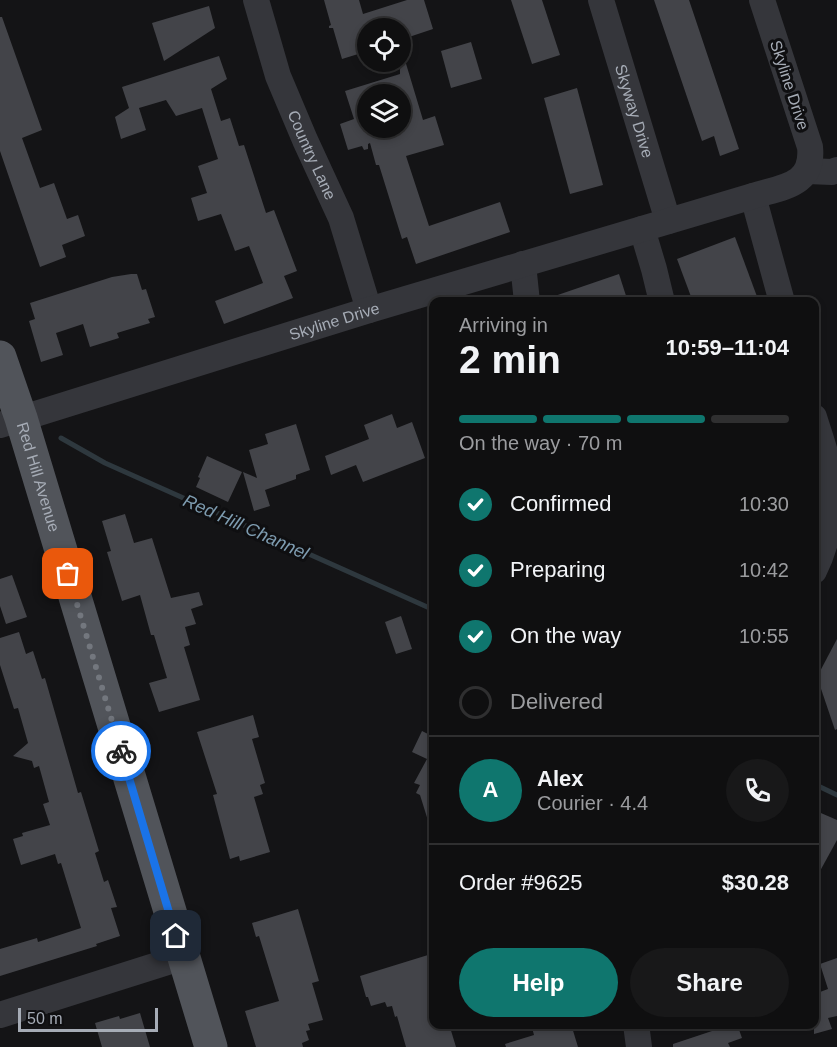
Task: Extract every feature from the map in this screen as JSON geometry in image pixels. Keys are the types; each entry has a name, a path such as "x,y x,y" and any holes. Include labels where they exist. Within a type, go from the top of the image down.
{"main road":[{"name":"Red Hill Avenue","path":"0,357 11,421 211,1047"}],"street":[{"name":"Country Lane","path":"256,0 278,76 304,140 341,218 369,310"},
{"name":"Skyway Drive","path":"601,0 668,221"},
{"name":"Skyline Drive","path":"11,421 369,310 753,196 799,180 808,171 811,159 810,147 762,0"},
{"path":"808,171 832,172 837,170"},
{"path":"753,196 781,297"},
{"path":"642,229 661,297"},
{"path":"523,264 526,297"},
{"path":"819,435 831,478 831,516 819,561"},
{"path":"0,1015 183,957"},
{"path":"637,1029 639,1047"}],"building":[{"path":"324,0 359,0 363,14 407,0 424,0 433,29 411,36 411,18 357,18 357,54 342,59 333,28 329,28 331,25"},
{"path":"511,0 542,0 560,55 532,64"},
{"path":"654,0 689,0 739,149 720,156 714,136 702,141"},
{"path":"209,6 215,28 164,61 152,23"},
{"path":"0,17 2,17 42,130 22,138 40,188 54,183 67,219 78,215 85,236 62,245 66,257 40,267 0,151"},
{"path":"471,42 482,79 451,88 441,51"},
{"path":"219,56 227,79 211,89 221,121 230,118 239,146 244,145 266,213 274,210 297,271 284,276 293,298 224,324 215,301 263,283 249,246 235,251 221,214 198,221 191,198 207,193 198,166 218,159 202,108 176,116 166,100 139,108 146,130 121,139 115,117 129,108 122,87"},
{"path":"400,72 409,72 423,120 435,116 444,145 406,156 429,226 500,202 510,232 416,264 407,237 402,239 370,143 368,149 364,150 362,146 348,150 340,124 354,119 345,91 357,87 357,138 411,138 411,84 368,84 400,74"},
{"path":"577,88 603,185 570,194 544,98"},
{"path":"735,237 757,297 691,297 677,259"},
{"path":"137,274 142,290 146,289 155,317 148,319 150,323 117,333 119,338 90,347 83,324 56,333 63,355 41,362 29,321 35,319 30,303 112,277"},
{"path":"619,274 626,297 552,297"},
{"path":"392,414 397,428 412,422 425,458 363,482 356,465 331,475 325,456 369,439 364,425"},
{"path":"296,424 310,470 296,475 296,479 265,490 270,506 254,511 243,472 257,478 249,450 268,444 265,434"},
{"path":"207,456 242,472 228,502 196,487"},
{"path":"125,514 134,543 152,538 171,598 199,592 203,605 191,609 196,624 185,627 190,645 184,647 200,700 159,712 149,683 167,678 154,635 151,635 140,595 122,601 107,552 111,551 102,521"},
{"path":"12,575 27,617 6,624 0,606 0,579"},
{"path":"401,616 412,649 396,654 385,622"},
{"path":"19,632 26,654 33,651 42,679 45,678 78,793 81,792 99,851 95,853 104,882 108,880 117,907 111,908 120,936 96,944 97,946 0,976 0,949 37,938 38,942 81,928 61,863 58,864 55,854 21,865 13,839 23,836 22,833 50,825 43,804 49,802 39,766 34,768 32,761 13,756 28,743 18,708 14,709 0,665 0,638"},
{"path":"837,639 837,729 835,730 819,683 819,673"},
{"path":"253,715 259,737 252,739 265,783 260,785 263,794 254,797 270,852 240,861 239,856 230,859 213,795 217,794 197,732"},
{"path":"422,731 429,734 429,824 420,795 416,793 420,785 414,783 427,759 412,752"},
{"path":"819,812 837,820 837,840 819,873"},
{"path":"298,909 319,981 312,983 323,1020 308,1024 310,1030 306,1031 309,1040 302,1043 303,1047 256,1047 245,1011 279,1001 259,936 256,937 252,923"},
{"path":"428,955 429,1029 451,1029 456,1047 406,1047 392,1006 387,1007 385,1002 371,1006 360,976"},
{"path":"837,958 837,1016 828,1018 832,1029 814,1034 814,1029 819,1029 819,990 820,992 828,989 820,964"},
{"path":"140,1013 150,1047 102,1047 95,1023"},
{"path":"532,1029 573,1029 578,1047 506,1047 505,1044 534,1035"},
{"path":"718,1029 739,1029 742,1038 728,1043 730,1047 673,1047 673,1044"}],"waterway":[{"name":"Red Hill Channel","path":"61,438 105,463 429,608"},
{"name":"Red Hill Channel","path":"819,786 837,795"}],"way so far":[{"path":"68,574 121,751"}],"route":[{"path":"121,751 176,936"}]}
